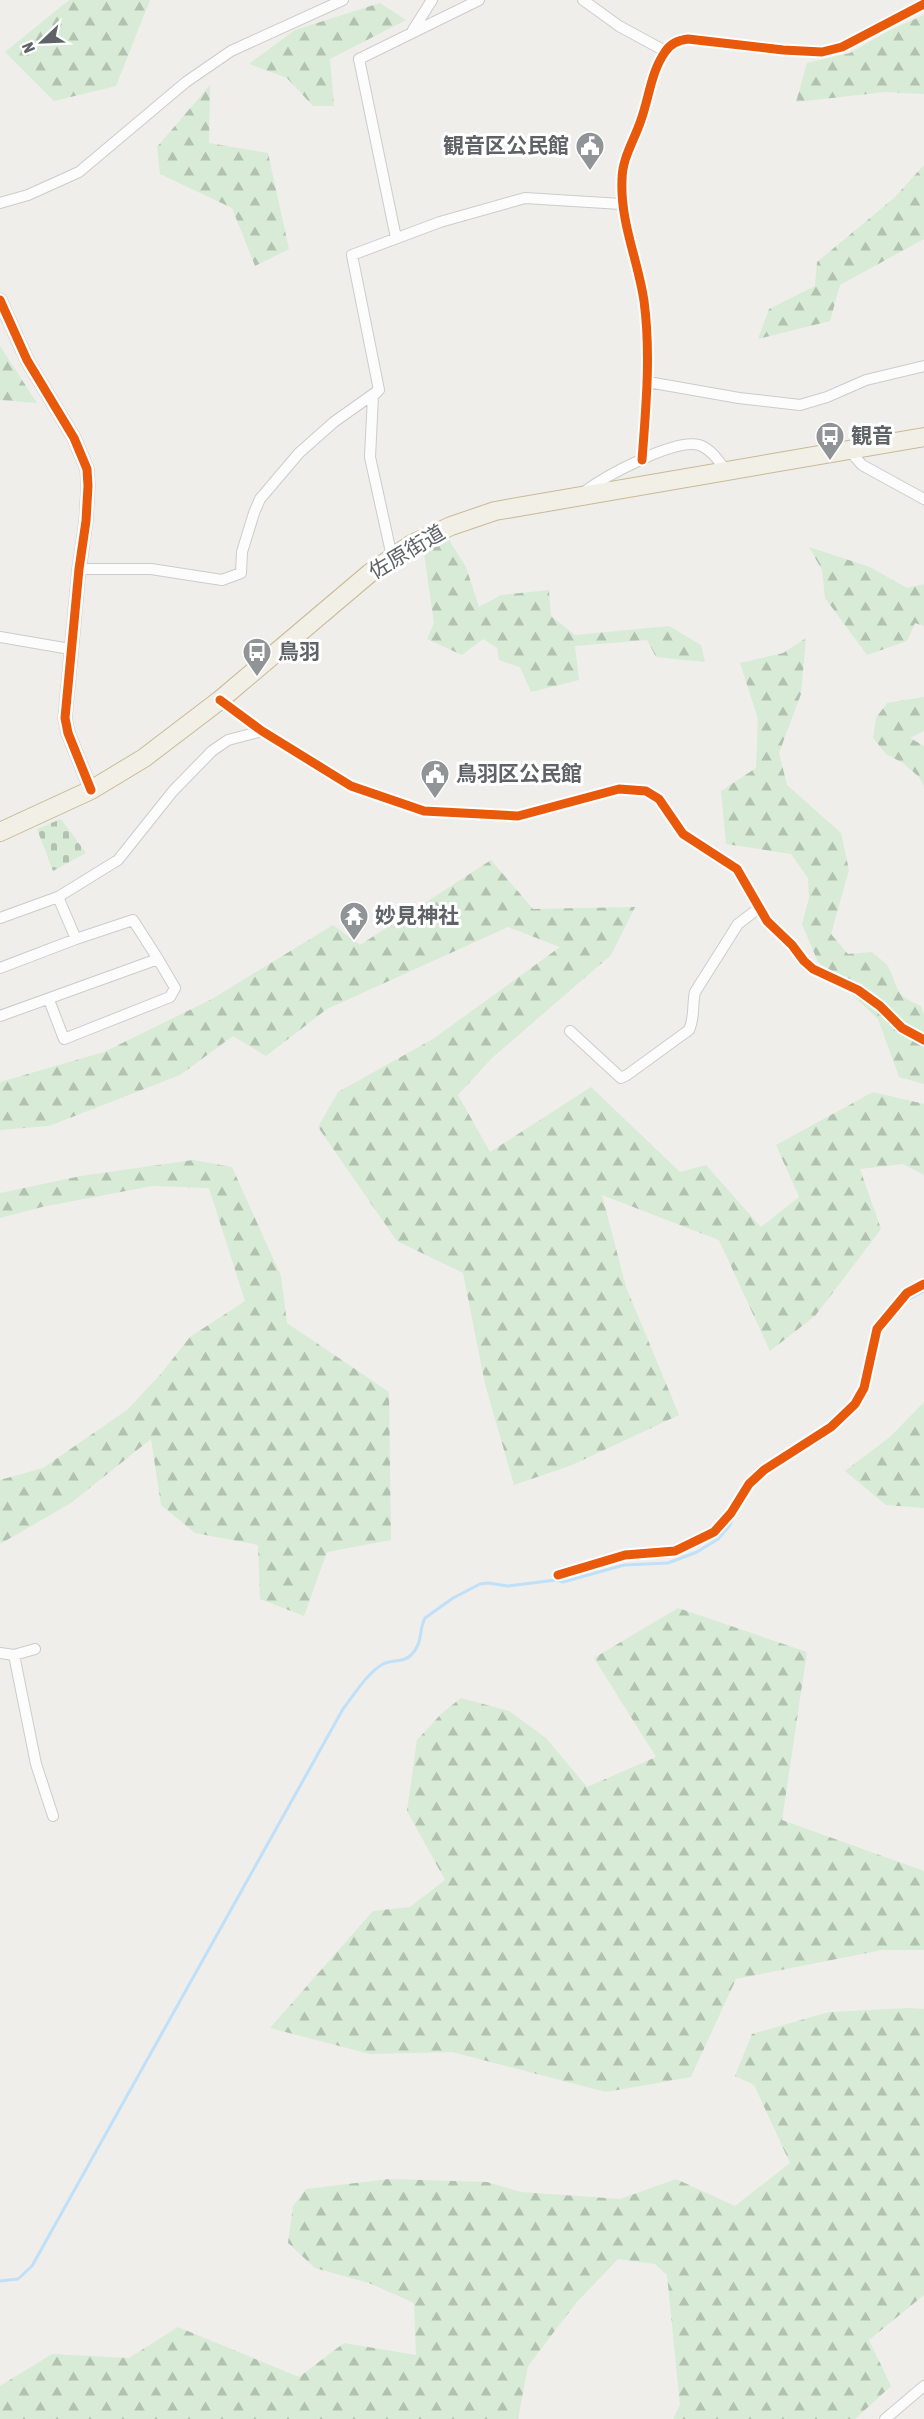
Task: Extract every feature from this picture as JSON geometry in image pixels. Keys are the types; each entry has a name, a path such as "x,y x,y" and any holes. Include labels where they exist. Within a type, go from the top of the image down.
{"highway":[{"name":"佐原街道","path":"0,832 91,790 144,758 220,699 392,557 431,534 495,511 924,437"}],"street":[{"path":"0,203 28,195 79,172 214,61 343,0"},
{"path":"412,31 432,0"},
{"path":"396,238 361,78 359,59 479,0"},
{"path":"583,0 620,26 665,51"},
{"path":"642,460 648,382 644,300 621,204 624,159 641,120 655,73 665,51 677,42 688,39 822,52 842,47 924,4"},
{"path":"379,390 352,255 479,210 525,198 621,204"},
{"path":"0,300 27,360 74,438 87,469 86,521 70,649 65,718 68,733 91,790"},
{"path":"648,382 739,398 800,405 827,397 866,380 924,366"},
{"path":"379,390 373,396 370,457 392,557"},
{"path":"79,569 151,570 222,580 241,573 242,552 260,499 299,453 334,422 379,390"},
{"path":"578,496 604,477 679,445 699,445 717,457 726,471"},
{"path":"849,450 862,465 924,499"},
{"path":"0,638 70,649"},
{"path":"220,699 262,731 351,786 424,812 518,816 619,789 646,791 659,799 683,834 737,869 767,921 792,945 808,965 858,990 880,1006 902,1028 924,1040"},
{"path":"0,918 58,897 118,860 173,791 212,751 228,740 262,731"},
{"path":"58,897 76,939"},
{"path":"570,1031 621,1078 627,1075 689,1030 694,1020 695,992 738,924 759,908"},
{"path":"0,968 133,920 175,988 170,997 64,1039 49,1000"},
{"path":"0,1016 158,959"},
{"path":"558,1575 633,1553 675,1551 721,1527 749,1484 764,1470 831,1428 855,1404 864,1388 877,1329 907,1293 924,1284"},
{"path":"0,1653 14,1655 35,1649"},
{"path":"14,1655 36,1764 53,1816"},
{"path":"885,2419 924,2386"}],"green space":[{"path":"69,0 150,0 116,86 54,101 5,52"},
{"path":"380,3 406,20 330,59 334,106 313,106 287,78 249,64 295,30"},
{"path":"924,15 924,94 885,92 796,102 807,63 850,53 888,31"},
{"path":"210,85 209,143 268,153 289,249 255,266 232,208 160,174 157,147"},
{"path":"924,165 924,239 840,285 830,321 758,339 769,309 815,286 817,262 894,198"},
{"path":"0,346 37,403 0,400"},
{"path":"449,540 466,567 479,607 501,595 549,590 551,616 575,635 669,626 701,645 705,662 656,657 647,640 575,646 579,680 531,692 520,667 499,660 497,648 483,639 462,655 427,639 434,623 424,553"},
{"path":"809,547 870,567 907,588 924,584 924,626 915,623 907,641 867,655 825,598 822,570"},
{"path":"806,638 801,694 779,753 787,785 841,833 849,870 831,934 848,954 872,952 888,966 899,992 921,1006 924,1015 924,1084 899,1077 878,1019 818,962 802,924 809,898 808,878 791,854 726,844 721,791 756,768 758,719 740,663 783,653"},
{"path":"924,697 924,731 910,738 924,746 924,786 919,777 903,763 886,754 873,738 876,718 887,703"},
{"path":"61,819 86,853 53,871 37,829"},
{"path":"491,860 533,909 635,907 611,955 492,1058 458,1095 490,1152 591,1087 680,1172 706,1165 761,1227 799,1197 776,1145 873,1092 924,1104 924,1175 903,1164 860,1169 881,1229 815,1316 770,1351 719,1240 602,1195 626,1287 679,1415 572,1465 514,1485 485,1384 463,1273 397,1241 318,1127 338,1092 433,1039 560,947 508,927 327,1009 266,1056 233,1036 180,1075 49,1126 0,1130 0,1082 104,1052 212,999 333,925 360,945"},
{"path":"193,1160 232,1167 281,1276 287,1323 389,1392 391,1540 327,1552 304,1616 260,1599 258,1545 195,1533 161,1505 151,1439 71,1503 0,1544 0,1480 43,1468 127,1410 160,1375 190,1337 245,1301 209,1188 152,1186 42,1207 0,1218 0,1193 81,1176"},
{"path":"924,1402 924,1508 886,1505 845,1471 890,1437"},
{"path":"678,1608 807,1652 782,1820 924,1871 924,1950 882,1950 736,1979 691,2077 606,2092 452,2052 370,2054 270,2028 373,1911 410,1907 445,1880 407,1811 417,1740 442,1713 461,1698 509,1711 546,1738 587,1787 656,1757 594,1658"},
{"path":"924,2009 924,2295 869,2340 891,2386 855,2419 673,2419 680,2405 667,2275 655,2264 618,2259 576,2303 528,2366 518,2419 0,2419 0,2386 52,2354 129,2358 178,2327 299,2377 344,2343 416,2355 414,2303 369,2283 315,2268 288,2243 293,2206 306,2189 389,2179 487,2182 521,2192 620,2199 676,2179 735,2206 790,2163 754,2085 735,2076 752,2034 829,2012"}],"waterway":[{"path":"907,1300 924,1291"},
{"path":"814,1444 826,1436"},
{"path":"0,2281 18,2279 32,2266 343,1709 372,1673 383,1664 404,1660 410,1656 419,1642 425,1618 453,1598 480,1584 508,1586 556,1580 563,1582 624,1565 668,1563 697,1552 718,1539 730,1525 733,1517"}],"cycle path":[{"path":"642,460 647,380 646,321 641,286 626,226 622,180 626,157 641,120 660,60 669,47 688,39 822,52 842,47 924,4"},
{"path":"0,300 27,360 74,438 87,469 86,521 79,569 65,718 68,733 91,790"},
{"path":"220,700 262,731 351,786 424,811 518,816 619,789 646,791 659,799 683,834 737,869 767,921 792,945 804,961 813,969 858,990 880,1006 902,1028 924,1040"},
{"path":"558,1575 625,1555 675,1551 714,1532 731,1513 749,1484 764,1470 831,1427 855,1404 864,1388 877,1329 907,1293 924,1284"}],"place":[{"name":"観音区公民館","path":"590,172"},
{"name":"観音","path":"830,462"},
{"name":"鳥羽","path":"257,678"},
{"name":"鳥羽区公民館","path":"435,800"},
{"name":"妙見神社","path":"354,942"}]}
